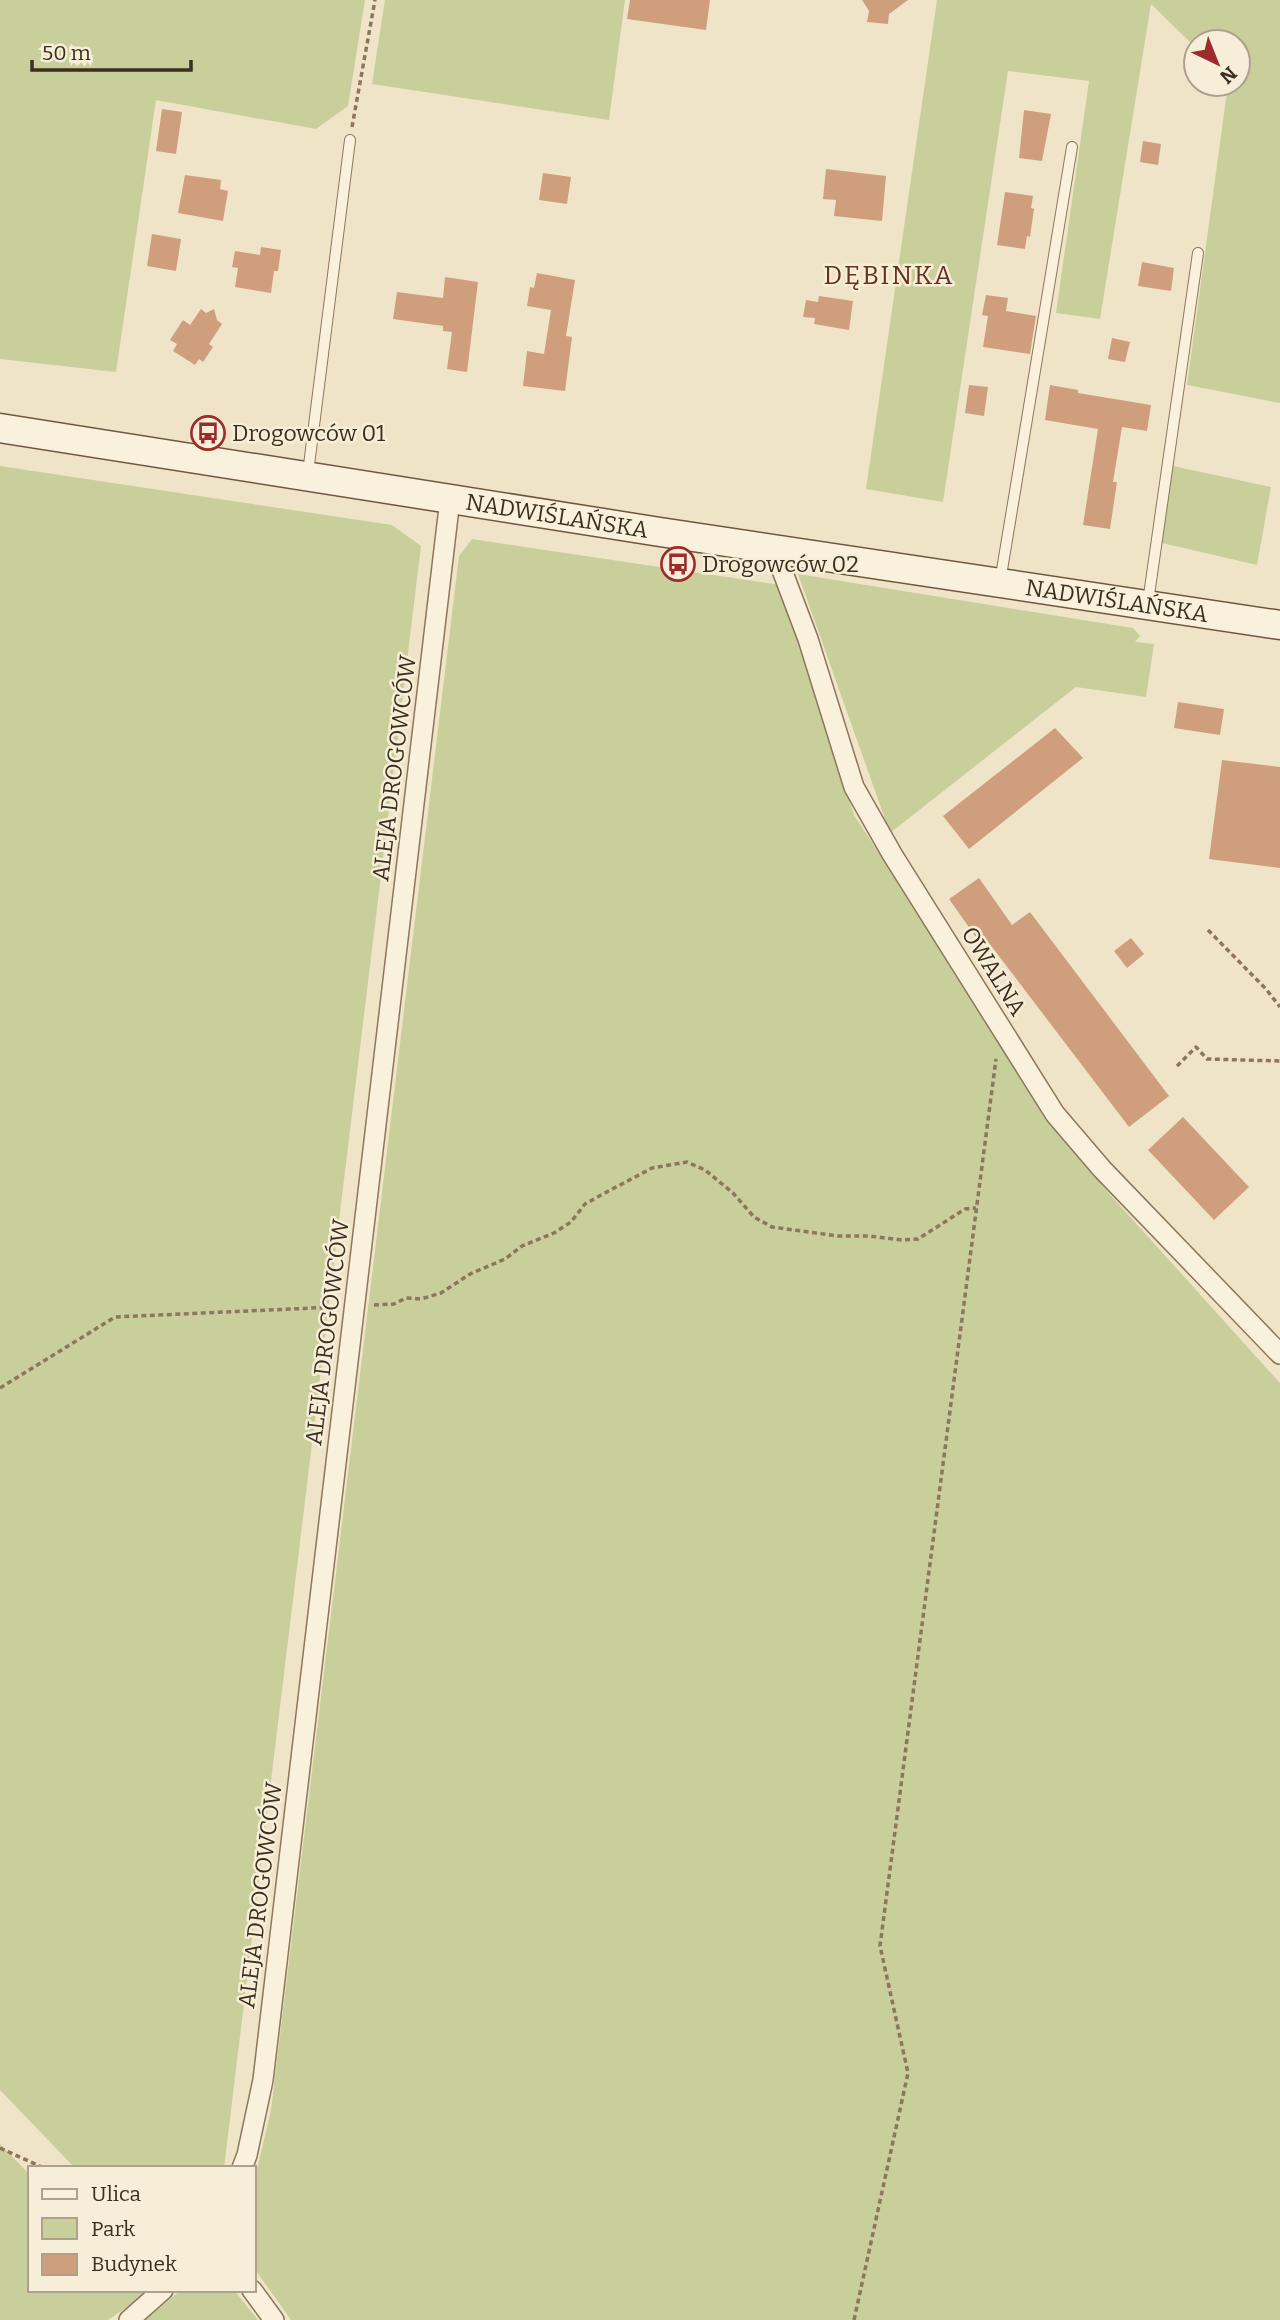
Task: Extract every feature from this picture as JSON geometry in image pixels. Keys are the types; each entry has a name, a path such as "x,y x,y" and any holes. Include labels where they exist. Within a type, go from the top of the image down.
{"main road":[{"name":"NADWIŚLAŃSKA","path":"0,428 1280,625"}],"street":[{"name":"ALEJA DROGOWCÓW","path":"242,2166 263,2080 450,499"},
{"name":"OWALNA","path":"775,549 808,639 854,787 892,854 999,1026 1055,1114 1102,1168 1280,1354"},
{"path":"130,2320 161,2292"},
{"path":"253,2292 274,2320"}],"lane":[{"path":"308,477 350,140"},
{"path":"1000,582 1072,148"},
{"path":"1147,604 1198,253"}],"path":[{"path":"350,140 375,0"},
{"path":"1208,930 1280,1007"},
{"path":"854,2320 908,2073 880,1946 999,1026"},
{"path":"1177,1066 1196,1048 1207,1059 1280,1060"},
{"path":"0,1388 115,1317 394,1304 406,1298 421,1299 440,1293 470,1274 505,1259 522,1246 554,1233 571,1222 585,1204 652,1168 669,1164 687,1162 705,1170 733,1193 754,1217 772,1227 793,1231 902,1241 918,1240 965,1209 976,1209"},
{"path":"0,2148 40,2166"}],"green space":[{"path":"0,0 365,0 348,106 316,129 156,100 116,372 0,359"},
{"path":"385,0 625,0 609,120 372,84"},
{"path":"937,0 1280,0 1280,403 1187,385 1226,98 1252,98 1252,28 1182,28 1182,34 1151,4 1100,319 1056,313 1089,81 1008,71 943,502 866,489"},
{"path":"0,466 392,525 421,546 224,2166 73,2166 0,2090"},
{"path":"1173,466 1271,487 1257,565 1162,543"},
{"path":"472,539 780,585 854,815 973,996 990,1031 1035,1099 1105,1189 1280,1383 1280,2320 291,2320 256,2271 256,2174 271,2110 459,556"},
{"path":"798,574 1133,628 1140,636 1135,642 1154,644 1146,697 1076,687 890,833"},
{"path":"0,2144 28,2173 28,2292 146,2294 108,2320 0,2320"},
{"path":"179,2292 236,2292 258,2320 145,2320"}],"building":[{"path":"630,0 710,0 706,30 627,19"},
{"path":"862,0 908,0 889,14 888,24 867,22 869,11"},
{"path":"162,109 182,112 176,154 156,151"},
{"path":"1024,110 1051,114 1042,161 1019,158"},
{"path":"1143,141 1161,144 1158,165 1140,162"},
{"path":"826,169 886,176 882,221 834,216 836,200 823,199"},
{"path":"543,173 571,177 567,204 539,200"},
{"path":"185,175 221,180 220,189 228,191 223,221 178,213"},
{"path":"1005,192 1033,196 1030,237 1027,236 1025,249 997,245"},
{"path":"152,234 181,239 176,271 147,266"},
{"path":"261,247 281,250 271,293 235,287 238,268 232,267 235,251 260,255"},
{"path":"1142,262 1174,268 1171,291 1138,286"},
{"path":"537,273 575,280 566,336 572,337 565,391 523,386 527,351 544,354 551,310 527,306 530,287 534,288"},
{"path":"445,277 478,282 467,372 447,369 452,332 443,331 443,326 393,319 397,292 443,298"},
{"path":"986,295 1008,298 1006,311 1036,316 1030,354 983,347 988,316 982,315"},
{"path":"819,296 853,301 849,330 814,324 815,318 803,317 806,300 818,302"},
{"path":"201,309 206,313 214,309 217,320 222,324 209,344 213,347 203,362 199,359 195,365 173,351 177,344 170,340 183,320 190,325"},
{"path":"1112,338 1130,342 1125,362 1108,359"},
{"path":"969,385 988,387 984,416 965,413"},
{"path":"1050,385 1078,390 1078,393 1151,405 1147,431 1122,427 1113,482 1117,482 1110,529 1083,525 1098,429 1045,420"},
{"path":"1178,702 1224,709 1220,735 1174,728"},
{"path":"1055,728 1083,758 969,849 943,816"},
{"path":"1222,760 1280,767 1280,868 1209,859"},
{"path":"979,878 1012,925 1030,912 1169,1096 1129,1127 989,943 983,947 949,899"},
{"path":"1131,938 1144,954 1127,968 1114,951"},
{"path":"1183,1117 1249,1187 1214,1220 1148,1150"}],"place":[{"name":"Drogowców 01","path":"208,433"},
{"name":"Drogowców 02","path":"678,564"}],"district":[{"name":"DĘBINKA","path":"889,275"}]}
